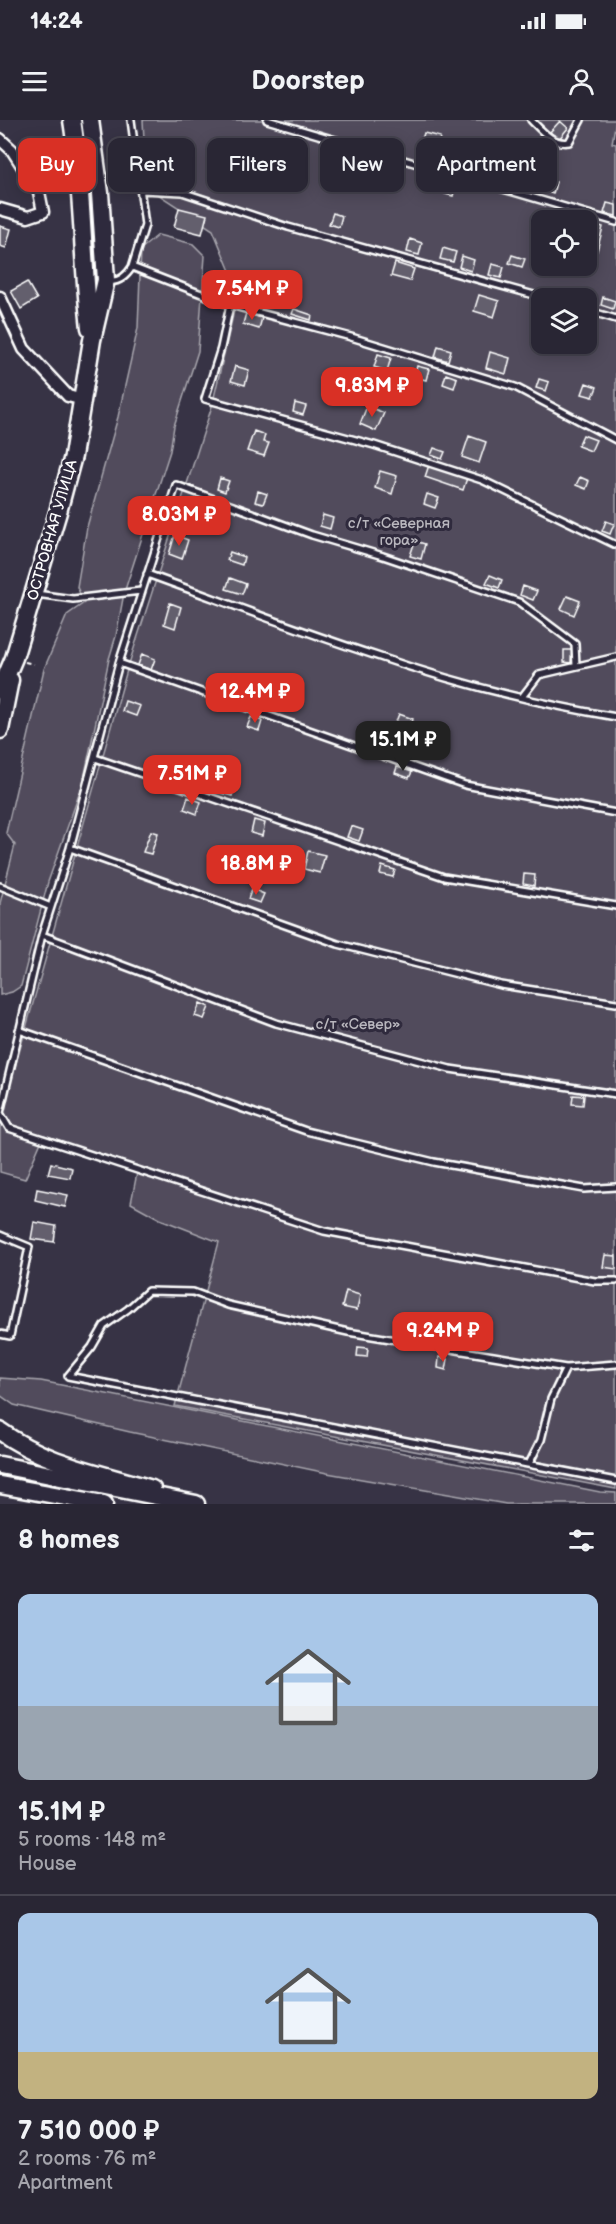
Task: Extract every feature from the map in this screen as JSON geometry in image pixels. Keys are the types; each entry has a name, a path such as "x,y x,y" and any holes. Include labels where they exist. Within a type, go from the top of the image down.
{"main road":[{"name":"ОСТРОВНАЯ УЛИЦА","path":"72,120 83,207 85,279 92,340"},
{"name":"ОСТРОВНАЯ УЛИЦА","path":"0,691 14,658 61,501 106,280 100,193 90,120"},
{"name":"ОСТРОВНАЯ УЛИЦА","path":"0,730 14,658"},
{"path":"0,1431 31,1450 55,1461 198,1504"},
{"path":"0,1465 198,1504"},
{"path":"3,1486 104,1504"}],"street":[{"path":"0,139 12,150 39,192 43,212 28,217 0,209"},
{"path":"0,297 24,349 68,396 83,400"}],"lane":[{"path":"131,120 134,138"},
{"path":"267,120 616,222"},
{"path":"531,120 550,138 561,144 569,142 581,120"},
{"path":"106,280 113,282 126,275 132,267 146,225 141,192"},
{"path":"182,192 288,227 531,294"},
{"path":"132,267 230,305 351,337 515,387 616,440"},
{"path":"230,305 221,348 205,399 374,445 482,480 616,544"},
{"path":"597,313 616,319"},
{"path":"576,666 575,644 519,602 383,556 312,535 176,485 119,663 70,848 42,936 0,1113 9,1128 324,1231 595,1281 616,1281"},
{"path":"147,574 374,656 474,685 616,717"},
{"path":"34,594 73,599 141,591"},
{"path":"522,697 539,675 616,657"},
{"path":"119,663 465,785 616,813"},
{"path":"95,758 444,877 616,906"},
{"path":"70,848 338,944 501,985 616,1003"},
{"path":"0,886 51,907"},
{"path":"42,936 276,1023 450,1069 616,1094"},
{"path":"19,1030 306,1131 434,1162 584,1189 616,1187"},
{"path":"0,1235 29,1247 10,1336 0,1334"},
{"path":"616,1364 566,1368 348,1332 228,1305 193,1292 148,1291 128,1310 104,1326 92,1347 68,1376 616,1481"},
{"path":"529,1464 541,1440 551,1399 566,1368"}],"green space":[{"path":"143,120 616,120 612,143 616,144 616,1489 175,1406 219,1242 160,1219 131,1203 138,1168 44,1135 25,1179 0,1172 0,1120 127,670 212,406 234,311 230,271 213,230 155,192 195,192 195,138 144,138"},
{"path":"158,235 193,244 205,256 198,351 174,426 170,451 124,593 83,783 48,882 21,986 12,992 0,995 0,903 15,845 6,833 44,669 67,615 84,603 77,587 87,527 118,417 138,328 141,249"},
{"path":"0,1378 41,1381 600,1492 616,1493 616,1504 506,1504 327,1473 14,1405 0,1395"}],"building":[{"path":"560,121 568,128 559,139 550,132"},
{"path":"424,133 440,137 440,138 422,138"},
{"path":"446,192 454,192 453,196 445,194"},
{"path":"607,203 616,205 616,216 604,213"},
{"path":"179,208 207,215 202,234 174,227"},
{"path":"333,213 342,216 339,227 329,224"},
{"path":"597,225 603,227 597,251"},
{"path":"0,226 11,229 6,248 0,246"},
{"path":"410,239 422,243 419,255 407,252"},
{"path":"443,248 456,252 453,262 440,259"},
{"path":"512,255 525,259 522,267 509,263"},
{"path":"462,256 474,260 471,271 459,267"},
{"path":"395,263 414,269 410,281 391,276"},
{"path":"492,264 504,267 501,278 489,275"},
{"path":"27,282 37,299 21,309 11,291"},
{"path":"247,283 248,296 236,297 235,284"},
{"path":"479,295 499,301 494,317 474,311"},
{"path":"603,297 615,301 613,309 601,305"},
{"path":"294,309 312,315 311,320 292,314"},
{"path":"246,313 262,318 259,329 243,324"},
{"path":"438,346 451,350 448,361 435,357"},
{"path":"490,352 510,358 506,374 486,368"},
{"path":"378,354 391,358 387,371 374,367"},
{"path":"235,366 249,370 245,385 231,381"},
{"path":"417,366 429,369 426,380 414,377"},
{"path":"446,374 457,378 454,388 443,384"},
{"path":"539,379 549,382 546,391 536,388"},
{"path":"586,383 597,387 593,397 582,394"},
{"path":"295,403 306,406 303,415 293,412"},
{"path":"367,406 384,413 376,431 360,424"},
{"path":"254,431 265,435 263,442 269,443 264,456 247,451"},
{"path":"583,435 596,440 591,451 578,446"},
{"path":"469,436 486,442 479,463 462,457"},
{"path":"434,448 445,452 442,459 431,455"},
{"path":"429,465 467,478 463,490 425,477"},
{"path":"380,471 397,476 392,494 375,488"},
{"path":"580,477 589,481 586,489 576,485"},
{"path":"220,478 229,481 225,492 217,489"},
{"path":"258,491 267,494 263,504 255,502"},
{"path":"427,494 439,498 435,508 424,504"},
{"path":"323,515 333,518 330,529 320,526"},
{"path":"606,521 614,524 610,534 602,531"},
{"path":"175,535 188,540 182,559 169,554"},
{"path":"415,541 425,544 421,559 410,556"},
{"path":"230,552 244,557 242,565 227,560"},
{"path":"490,575 502,580 499,588 486,583"},
{"path":"230,578 246,584 242,594 226,589"},
{"path":"523,586 537,591 533,600 520,595"},
{"path":"567,596 580,601 574,615 561,609"},
{"path":"170,603 181,607 175,628 164,624"},
{"path":"564,650 572,650 571,663 564,662"},
{"path":"142,654 155,659 151,670 138,665"},
{"path":"125,701 140,706 136,716 122,711"},
{"path":"399,714 413,719 408,734 393,729"},
{"path":"251,717 262,721 259,731 247,727"},
{"path":"157,763 169,767 166,775 154,771"},
{"path":"397,767 412,772 409,778 395,773"},
{"path":"219,780 235,785 232,796 216,792"},
{"path":"188,797 201,802 197,814 184,809"},
{"path":"254,820 265,823 262,836 251,833"},
{"path":"351,826 363,830 359,841 347,837"},
{"path":"151,831 158,833 151,854 143,852"},
{"path":"308,851 325,855 320,873 304,869"},
{"path":"382,866 395,870 393,877 380,874"},
{"path":"524,874 535,875 534,886 523,884"},
{"path":"252,889 264,894 260,903 248,899"},
{"path":"200,1003 209,1007 204,1019 195,1016"},
{"path":"573,1095 584,1096 583,1105 572,1104"},
{"path":"51,1163 72,1168 70,1178 48,1174"},
{"path":"37,1189 68,1195 65,1207 35,1200"},
{"path":"34,1222 56,1226 54,1242 31,1239"},
{"path":"605,1255 616,1256 616,1269 603,1267"},
{"path":"346,1291 360,1295 357,1310 342,1307"},
{"path":"358,1347 368,1348 367,1357 357,1356"},
{"path":"439,1357 448,1359 446,1370 438,1368"}],"park label":[{"name":"с/т «Северная гора»","path":"399,532"},
{"name":"с/т «Север»","path":"358,1024"}]}
